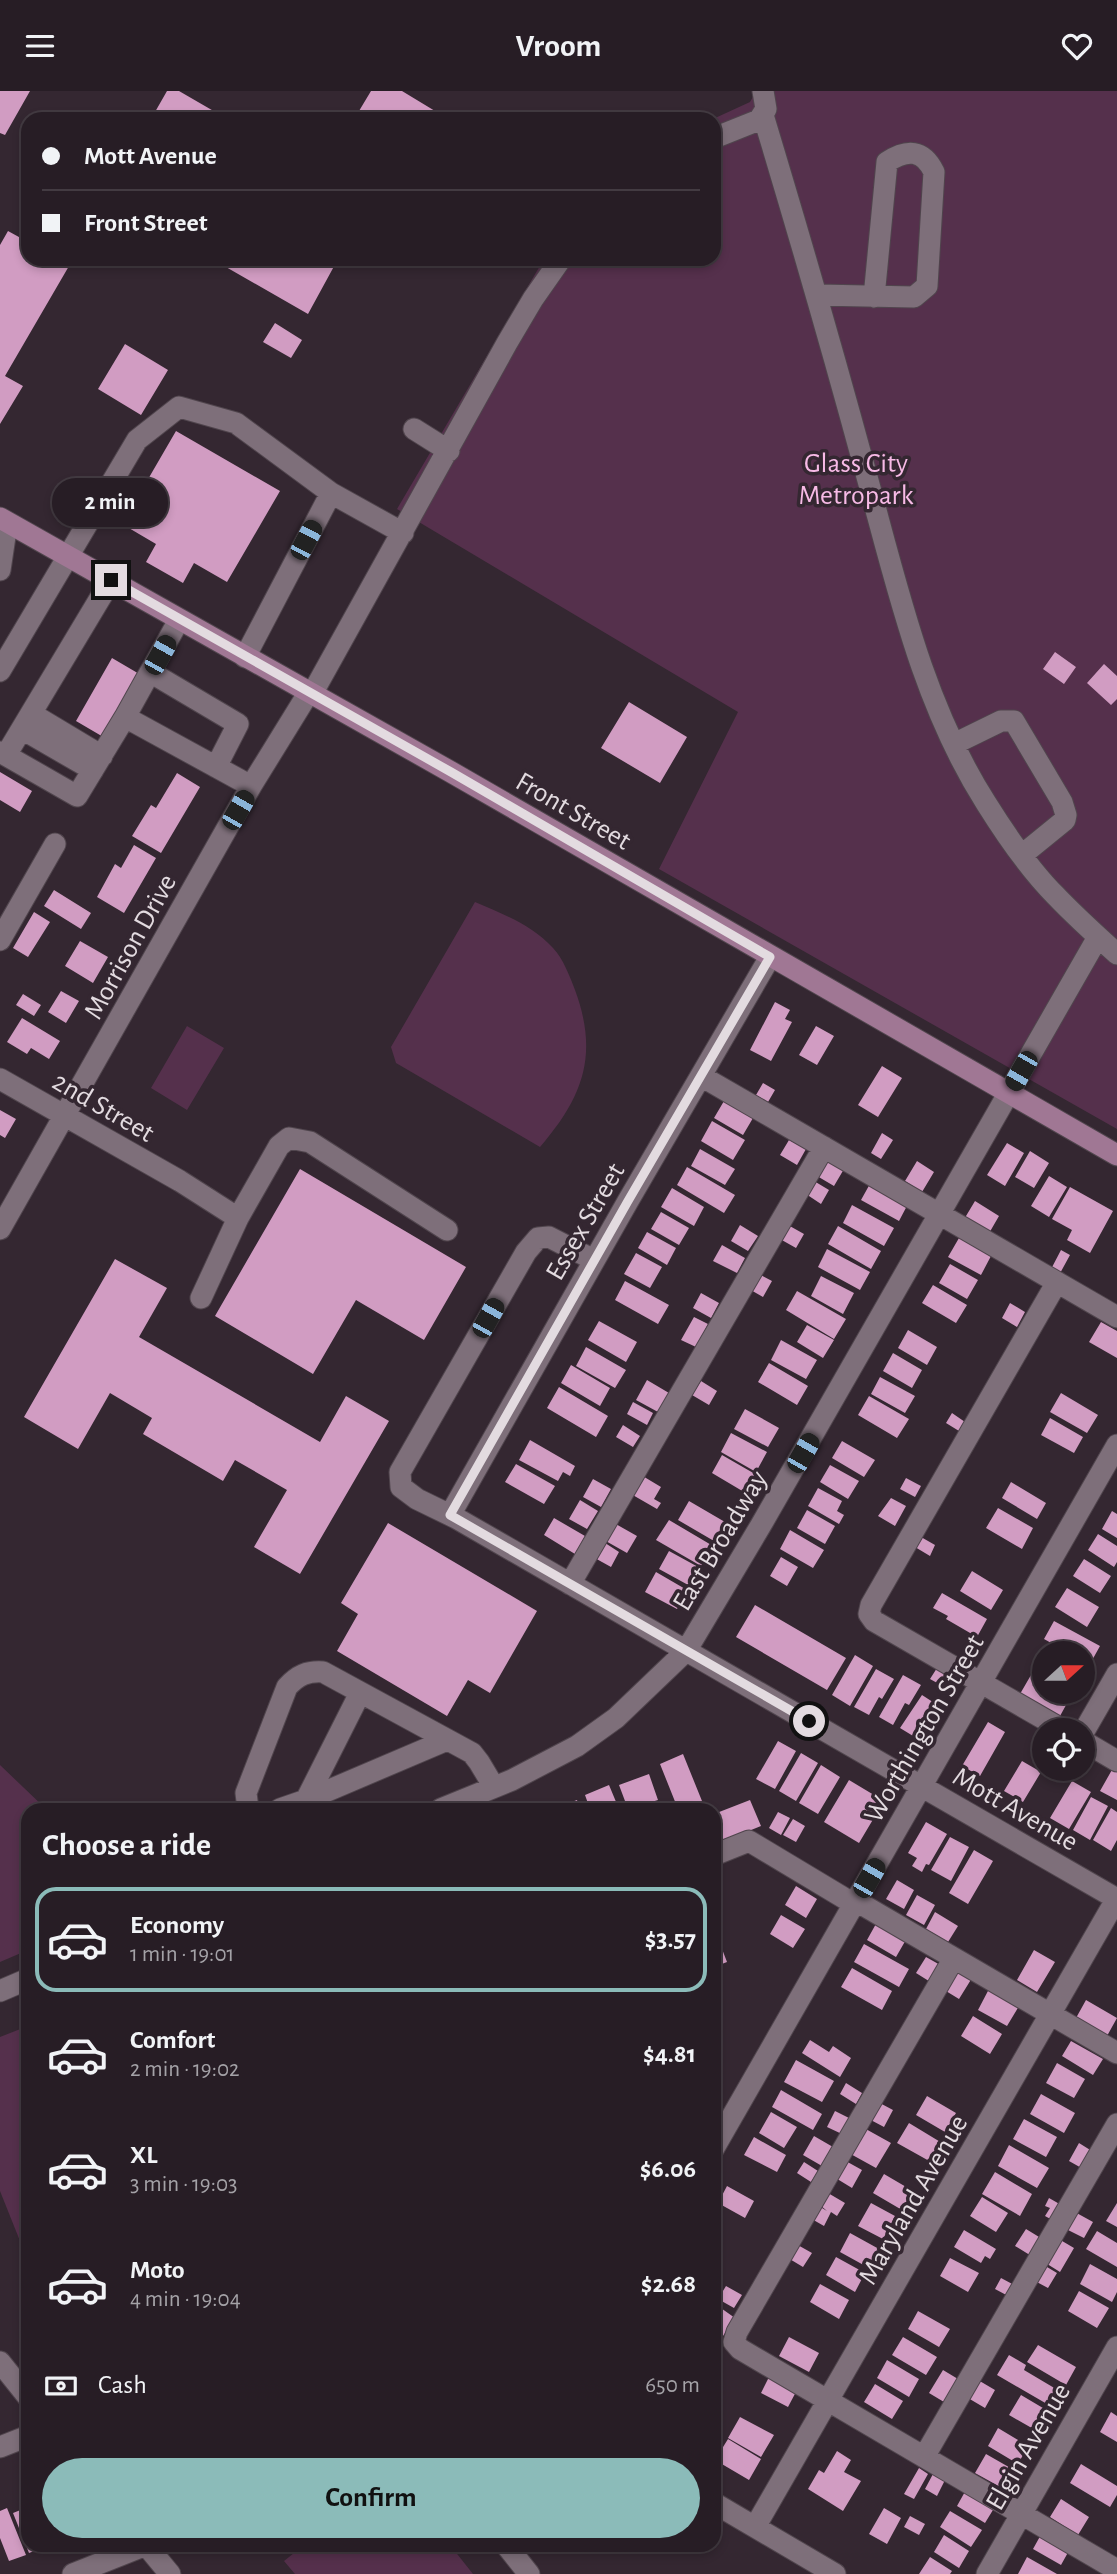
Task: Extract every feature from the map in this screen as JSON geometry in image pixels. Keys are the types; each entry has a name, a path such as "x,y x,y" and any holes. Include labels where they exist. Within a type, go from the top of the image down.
{"main road":[{"name":"Front Street","path":"3,520 1117,1155"}],"street":[{"path":"721,135 759,120 766,109 763,91"},
{"path":"763,115 818,296 908,625 928,685 954,744 985,801 1022,855 1054,894 1117,954"},
{"path":"818,296 874,297 914,297 927,286 934,172 929,161 914,152 899,154 887,162 874,297"},
{"name":"Morrison Drive","path":"0,1229 251,786 310,693 403,533 507,343 556,266"},
{"path":"0,671 137,440 178,407 236,423 331,493 403,533"},
{"path":"414,429 449,451"},
{"path":"245,657 331,493"},
{"path":"0,570 3,520"},
{"path":"111,580 27,721 3,754 77,796 179,620"},
{"path":"150,672 238,724 216,767"},
{"path":"125,717 251,786"},
{"path":"27,721 97,763"},
{"path":"954,744 1000,721 1014,721 1062,802 1066,815 1065,820 1022,855"},
{"path":"0,940 55,844"},
{"name":"East Broadway","path":"455,1803 577,1746 616,1718 686,1651 1098,937"},
{"name":"Essex Street","path":"450,1515 770,957"},
{"path":"701,1076 1117,1317"},
{"name":"2nd Street","path":"0,1079 180,1181 238,1218"},
{"path":"201,1298 238,1218 279,1146 289,1138 310,1142 447,1230"},
{"path":"570,1584 824,1147"},
{"name":"Mott Avenue","path":"594,1260 549,1237 538,1238 526,1252 400,1472 401,1487 417,1499 450,1515 1117,1898"},
{"path":"1043,1718 874,1621 869,1614 871,1605 1057,1282"},
{"name":"Worthington Street","path":"721,2136 1117,1445"},
{"path":"247,1803 246,1793 287,1687 296,1677 310,1671 323,1672 472,1753 494,1787"},
{"path":"1092,1718 1117,1674"},
{"path":"306,1800 360,1693"},
{"path":"297,1803 447,1740"},
{"path":"1095,1748 1117,1761"},
{"path":"721,1852 750,1841 1117,2053"},
{"name":"Maryland Avenue","path":"755,2527 1117,1898"},
{"path":"954,1958 737,2332 734,2342 740,2349 1117,2570"},
{"path":"0,1991 21,1982"},
{"path":"924,2457 1117,2124"},
{"name":"Elgin Avenue","path":"987,2574 1117,2347"},
{"path":"0,2362 21,2388"},
{"path":"0,2447 21,2439"},
{"path":"721,2507 835,2574"},
{"path":"73,2574 128,2552"},
{"path":"152,2552 170,2574"},
{"path":"512,2552 529,2574"}],"green space":[{"name":"Glass City Metropark","path":"752,91 1117,91 1117,1129 659,869 738,712 397,509 540,266 721,266 721,115 750,102 754,95"},
{"path":"475,902 526,927 553,948 568,974 582,1013 586,1035 583,1074 567,1111 540,1147 396,1063 391,1047"},
{"path":"187,1026 224,1048 187,1110 151,1088"},
{"path":"0,1765 40,1803 21,1803 21,1953 0,1962"},
{"path":"21,2029 21,2244 0,2191 0,2037"},
{"path":"295,2552 456,2552 473,2574 295,2574 284,2561"}],"building":[{"path":"0,91 30,91 5,135 0,133"},
{"path":"167,91 179,91 215,112 155,112"},
{"path":"371,91 402,91 435,111 361,112"},
{"path":"8,231 21,238 21,266 69,266 5,376 23,386 0,424 0,245"},
{"path":"224,266 334,266 308,314"},
{"path":"275,323 302,340 291,358 263,342"},
{"path":"125,344 168,370 141,415 98,389"},
{"path":"176,431 280,491 227,582 194,563 183,583 146,562 156,544 122,524"},
{"path":"1055,652 1076,667 1064,684 1043,669"},
{"path":"112,658 141,675 105,738 76,721"},
{"path":"1104,664 1117,676 1117,699 1111,705 1087,683"},
{"path":"629,702 687,737 660,783 601,748"},
{"path":"0,772 32,791 20,812 0,800"},
{"path":"177,773 200,787 161,853 132,836 151,805 156,808"},
{"path":"134,845 156,858 124,913 97,897 115,864 121,868"},
{"path":"54,890 91,913 81,929 44,906"},
{"path":"34,912 50,922 28,957 13,948"},
{"path":"80,941 108,957 93,983 65,966"},
{"path":"61,991 79,1001 66,1023 48,1012"},
{"path":"23,994 41,1005 34,1016 16,1005"},
{"path":"775,1002 790,1010 785,1019 792,1022 771,1061 750,1050"},
{"path":"22,1018 60,1041 49,1059 31,1048 27,1054 7,1042"},
{"path":"816,1026 834,1036 817,1065 799,1055"},
{"path":"882,1066 902,1078 878,1117 858,1105"},
{"path":"763,1083 775,1090 768,1102 756,1095"},
{"path":"724,1101 753,1118 743,1135 714,1118"},
{"path":"0,1110 16,1119 5,1138 0,1135"},
{"path":"712,1121 745,1140 733,1160 701,1141"},
{"path":"882,1133 893,1140 881,1159 871,1153"},
{"path":"789,1140 806,1149 797,1165 780,1155"},
{"path":"1007,1143 1024,1153 1005,1186 987,1175"},
{"path":"700,1149 735,1169 725,1185 691,1166"},
{"path":"1030,1151 1049,1163 1034,1188 1015,1177"},
{"path":"827,1159 844,1169 834,1186 817,1176"},
{"path":"917,1161 934,1172 922,1192 905,1181"},
{"path":"687,1167 735,1195 724,1213 677,1185"},
{"path":"300,1169 466,1267 424,1340 356,1300 313,1374 215,1316"},
{"path":"1049,1176 1067,1187 1049,1217 1031,1206"},
{"path":"814,1181 829,1190 821,1204 806,1194"},
{"path":"871,1182 909,1202 899,1221 861,1200"},
{"path":"1070,1187 1113,1211 1090,1253 1067,1240 1072,1230 1052,1219"},
{"path":"672,1188 704,1207 694,1226 661,1207"},
{"path":"975,1201 999,1216 988,1235 963,1221"},
{"path":"852,1205 894,1228 884,1246 843,1223"},
{"path":"661,1212 689,1228 679,1245 651,1229"},
{"path":"740,1225 758,1236 748,1251 731,1241"},
{"path":"788,1225 804,1234 796,1248 780,1239"},
{"path":"838,1226 881,1251 871,1269 828,1244"},
{"path":"647,1232 676,1248 667,1265 638,1248"},
{"path":"959,1238 991,1256 981,1275 948,1257"},
{"path":"722,1245 745,1258 737,1273 713,1261"},
{"path":"827,1249 870,1272 860,1290 818,1267"},
{"path":"1061,1250 1070,1255 1058,1277 1049,1273"},
{"path":"636,1253 662,1267 650,1288 624,1274"},
{"path":"115,1259 167,1288 139,1337 320,1442 346,1396 389,1421 300,1574 254,1547 287,1490 235,1460 223,1481 143,1434 152,1418 110,1393 78,1449 24,1417"},
{"path":"950,1264 978,1280 967,1299 939,1283"},
{"path":"757,1273 772,1281 763,1297 749,1289"},
{"path":"821,1276 854,1293 843,1314 811,1296"},
{"path":"625,1281 669,1305 658,1324 615,1300"},
{"path":"933,1285 967,1305 956,1323 922,1303"},
{"path":"797,1291 846,1319 834,1339 786,1310"},
{"path":"701,1293 719,1303 711,1318 693,1308"},
{"path":"1010,1303 1025,1312 1017,1327 1002,1318"},
{"path":"694,1317 708,1324 696,1347 681,1340"},
{"path":"599,1321 637,1342 626,1362 588,1340"},
{"path":"1101,1322 1117,1331 1117,1358 1089,1342"},
{"path":"807,1325 834,1340 823,1358 797,1342"},
{"path":"908,1330 937,1347 927,1365 898,1348"},
{"path":"781,1340 817,1360 806,1379 771,1360"},
{"path":"586,1347 626,1370 615,1388 576,1366"},
{"path":"893,1353 922,1370 912,1388 883,1371"},
{"path":"769,1363 808,1386 797,1405 758,1382"},
{"path":"571,1365 610,1388 600,1406 561,1383"},
{"path":"880,1377 915,1396 905,1413 871,1394"},
{"path":"647,1380 669,1393 658,1412 636,1400"},
{"path":"701,1381 717,1391 709,1405 692,1395"},
{"path":"559,1387 608,1416 596,1437 547,1408"},
{"path":"1061,1393 1098,1415 1087,1433 1050,1412"},
{"path":"869,1396 909,1419 897,1438 858,1415"},
{"path":"633,1402 653,1413 647,1425 627,1414"},
{"path":"745,1409 779,1428 768,1447 734,1429"},
{"path":"952,1413 965,1422 959,1431 946,1423"},
{"path":"1050,1418 1083,1437 1074,1453 1041,1435"},
{"path":"623,1425 640,1436 633,1447 616,1437"},
{"path":"731,1433 767,1452 756,1472 721,1452"},
{"path":"530,1440 575,1466 570,1476 563,1472 558,1481 519,1460"},
{"path":"842,1441 875,1460 864,1477 832,1458"},
{"path":"722,1455 755,1474 744,1492 712,1473"},
{"path":"516,1464 555,1486 544,1504 505,1482"},
{"path":"830,1465 859,1481 848,1499 820,1482"},
{"path":"641,1475 661,1487 654,1499 661,1503 657,1509 631,1494"},
{"path":"906,1478 921,1486 915,1497 900,1489"},
{"path":"593,1479 611,1489 601,1507 583,1497"},
{"path":"1011,1482 1046,1503 1037,1519 1002,1498"},
{"path":"818,1488 842,1501 837,1511 844,1515 839,1524 808,1506"},
{"path":"891,1498 906,1506 895,1526 878,1516"},
{"path":"580,1500 598,1511 587,1529 569,1519"},
{"path":"689,1501 725,1522 714,1541 678,1520"},
{"path":"998,1508 1033,1528 1022,1549 986,1528"},
{"path":"807,1510 835,1526 825,1544 797,1528"},
{"path":"1112,1511 1117,1514 1117,1538 1102,1529"},
{"path":"554,1518 585,1536 575,1554 544,1535"},
{"path":"669,1520 713,1546 701,1566 656,1540"},
{"path":"388,1523 537,1611 490,1693 468,1680 447,1716 337,1651 358,1614 341,1603"},
{"path":"614,1523 637,1536 627,1553 604,1540"},
{"path":"790,1530 824,1550 813,1568 780,1549"},
{"path":"1098,1534 1117,1546 1117,1562 1114,1567 1088,1550"},
{"path":"921,1537 935,1545 930,1556 915,1547"},
{"path":"602,1541 619,1552 611,1567 593,1557"},
{"path":"669,1551 700,1568 690,1586 659,1569"},
{"path":"781,1557 798,1567 787,1586 770,1576"},
{"path":"1084,1559 1111,1576 1100,1593 1073,1576"},
{"path":"972,1571 1003,1590 991,1610 960,1591"},
{"path":"656,1572 687,1590 677,1609 645,1592"},
{"path":"1067,1588 1099,1607 1087,1627 1055,1607"},
{"path":"942,1593 987,1619 977,1637 933,1608"},
{"path":"755,1605 846,1658 827,1690 736,1637"},
{"path":"1054,1621 1091,1641 1048,1641 1044,1639"},
{"path":"855,1655 873,1666 850,1706 832,1695"},
{"path":"937,1668 955,1678 948,1689 930,1679"},
{"path":"876,1669 894,1679 869,1715 854,1707"},
{"path":"903,1675 921,1685 909,1705 905,1703 893,1725 879,1717"},
{"path":"1031,1675 1032,1676 1032,1701 1020,1694"},
{"path":"922,1695 939,1706 918,1739 900,1728"},
{"path":"1040,1705 1066,1705 1060,1716"},
{"path":"988,1722 1005,1732 980,1776 962,1766"},
{"path":"778,1741 796,1751 775,1789 756,1779"},
{"path":"801,1753 818,1763 796,1801 779,1791"},
{"path":"683,1754 702,1801 676,1803 660,1764"},
{"path":"1022,1761 1032,1767 1032,1781 1036,1781 1023,1802 1004,1791"},
{"path":"821,1765 840,1777 818,1814 799,1803"},
{"path":"1113,1768 1117,1770 1117,1800 1100,1791"},
{"path":"649,1774 658,1800 626,1803 619,1785"},
{"path":"849,1780 884,1801 859,1843 824,1822"},
{"path":"1072,1781 1091,1792 1069,1829 1050,1818"},
{"path":"609,1785 616,1803 588,1803 585,1795"},
{"path":"1091,1797 1108,1806 1090,1840 1073,1830"},
{"path":"750,1800 761,1826 721,1842 721,1811"},
{"path":"1111,1808 1117,1812 1117,1840 1111,1851 1093,1840"},
{"path":"778,1812 790,1818 781,1835 769,1828"},
{"path":"793,1819 805,1826 796,1842 783,1835"},
{"path":"926,1822 947,1834 922,1872 912,1866 917,1858 908,1853"},
{"path":"950,1837 969,1847 951,1881 931,1870"},
{"path":"974,1850 993,1861 968,1904 949,1893"},
{"path":"897,1880 914,1890 904,1909 886,1899"},
{"path":"796,1886 817,1899 806,1918 785,1905"},
{"path":"917,1895 935,1905 924,1925 906,1915"},
{"path":"935,1912 958,1926 948,1942 926,1929"},
{"path":"781,1915 805,1929 793,1948 770,1934"},
{"path":"877,1922 907,1938 896,1957 867,1940"},
{"path":"864,1944 909,1969 899,1987 854,1962"},
{"path":"721,1946 727,1962 721,1964"},
{"path":"1034,1950 1055,1962 1037,1992 1017,1980"},
{"path":"926,1957 942,1966 932,1983 916,1973"},
{"path":"953,1967 972,1978 959,1999 941,1988"},
{"path":"852,1968 892,1991 882,2010 841,1987"},
{"path":"989,1989 1019,2006 1007,2026 978,2010"},
{"path":"1086,2000 1117,2018 1107,2036 1076,2018"},
{"path":"973,2016 1002,2034 990,2054 961,2036"},
{"path":"810,2040 829,2052 833,2046 851,2058 840,2077 802,2053"},
{"path":"1071,2041 1103,2059 1093,2075 1062,2056"},
{"path":"796,2060 834,2081 822,2102 784,2082"},
{"path":"1057,2063 1085,2079 1074,2098 1046,2083"},
{"path":"846,2083 862,2093 856,2104 840,2094"},
{"path":"781,2090 822,2114 813,2130 772,2107"},
{"path":"1041,2094 1075,2113 1064,2133 1030,2114"},
{"path":"927,2096 956,2113 945,2132 916,2115"},
{"path":"876,2101 893,2110 884,2127 867,2118"},
{"path":"835,2111 851,2119 844,2135 827,2127"},
{"path":"771,2112 797,2127 784,2148 759,2133"},
{"path":"1024,2119 1057,2137 1046,2157 1013,2139"},
{"path":"909,2123 942,2143 931,2162 897,2143"},
{"path":"864,2128 891,2143 876,2168 847,2152"},
{"path":"814,2136 833,2147 822,2166 803,2155"},
{"path":"754,2137 786,2155 777,2172 744,2155"},
{"path":"1079,2143 1095,2153 1085,2170 1069,2161"},
{"path":"1009,2145 1049,2168 1037,2188 998,2166"},
{"path":"844,2160 862,2170 852,2188 834,2177"},
{"path":"804,2162 818,2171 811,2182 797,2173"},
{"path":"995,2172 1032,2194 1020,2216 982,2194"},
{"path":"884,2174 913,2191 902,2210 873,2193"},
{"path":"727,2186 754,2201 745,2218 721,2205 721,2197"},
{"path":"828,2193 845,2203 837,2216 831,2212 824,2226 810,2218 817,2205 827,2211 820,2205"},
{"path":"982,2197 1008,2213 996,2232 970,2216"},
{"path":"1049,2198 1063,2206 1054,2221 1045,2216 1050,2208 1045,2206"},
{"path":"871,2203 895,2216 883,2239 858,2226"},
{"path":"1117,2203 1117,2227 1106,2221"},
{"path":"1073,2211 1093,2222 1084,2238 1064,2228"},
{"path":"1026,2229 1044,2240 1033,2257 1015,2246"},
{"path":"964,2230 996,2249 990,2259 985,2256 981,2263 954,2247"},
{"path":"1097,2231 1117,2243 1117,2267 1086,2249"},
{"path":"850,2233 879,2249 869,2268 840,2252"},
{"path":"1057,2238 1074,2248 1060,2272 1044,2262"},
{"path":"796,2244 812,2253 803,2267 788,2258"},
{"path":"836,2257 865,2273 855,2292 826,2275"},
{"path":"950,2258 979,2273 968,2292 940,2276"},
{"path":"1042,2264 1057,2273 1048,2288 1033,2280"},
{"path":"1090,2264 1117,2279 1117,2292 1112,2302 1080,2284"},
{"path":"1001,2278 1016,2286 1010,2297 995,2289"},
{"path":"820,2284 849,2300 839,2319 810,2302"},
{"path":"726,2286 742,2295 734,2308 721,2301 721,2294"},
{"path":"1079,2291 1109,2308 1097,2328 1068,2311"},
{"path":"721,2308 735,2318 723,2336 721,2335"},
{"path":"918,2311 950,2329 939,2347 908,2329"},
{"path":"789,2337 819,2353 809,2372 779,2356"},
{"path":"903,2337 937,2357 926,2375 892,2355"},
{"path":"1038,2345 1076,2367 1066,2385 1027,2362"},
{"path":"1009,2355 1026,2365 1024,2370 1056,2389 1047,2404 997,2375"},
{"path":"887,2360 919,2379 909,2397 877,2378"},
{"path":"943,2370 958,2379 944,2402 929,2393"},
{"path":"770,2375 797,2390 788,2407 761,2393"},
{"path":"978,2380 995,2390 985,2408 968,2398"},
{"path":"875,2384 903,2401 892,2419 864,2402"},
{"path":"1021,2395 1048,2411 1037,2431 1009,2415"},
{"path":"1111,2412 1117,2416 1117,2442 1100,2432"},
{"path":"740,2417 774,2435 761,2457 728,2438"},
{"path":"998,2428 1028,2446 1018,2464 988,2446"},
{"path":"728,2439 761,2459 749,2480 721,2464 721,2450"},
{"path":"837,2451 851,2460 844,2472 861,2481 843,2511 808,2489 819,2470 824,2473"},
{"path":"986,2454 1014,2470 1004,2489 975,2473"},
{"path":"1081,2464 1117,2486 1117,2495 1110,2507 1070,2483"},
{"path":"919,2468 928,2474 914,2499 904,2494"},
{"path":"933,2474 945,2480 937,2496 925,2489"},
{"path":"967,2488 996,2505 985,2523 957,2506"},
{"path":"1061,2499 1089,2517 1078,2535 1050,2517"},
{"path":"7,2508 21,2543 21,2552 26,2555 9,2561 0,2538 0,2511"},
{"path":"884,2508 901,2518 887,2544 869,2534"},
{"path":"21,2510 21,2533 13,2513"},
{"path":"950,2511 982,2530 971,2547 940,2527"},
{"path":"910,2516 925,2524 919,2535 904,2527"},
{"path":"1043,2531 1071,2547 1061,2565 1033,2549"},
{"path":"944,2535 969,2551 959,2568 934,2552"},
{"path":"930,2557 952,2571 950,2574 919,2574"},
{"path":"1027,2557 1057,2574 1018,2574"}],"route":[{"path":"111,580 451,772 770,957 450,1515 809,1721"}]}
